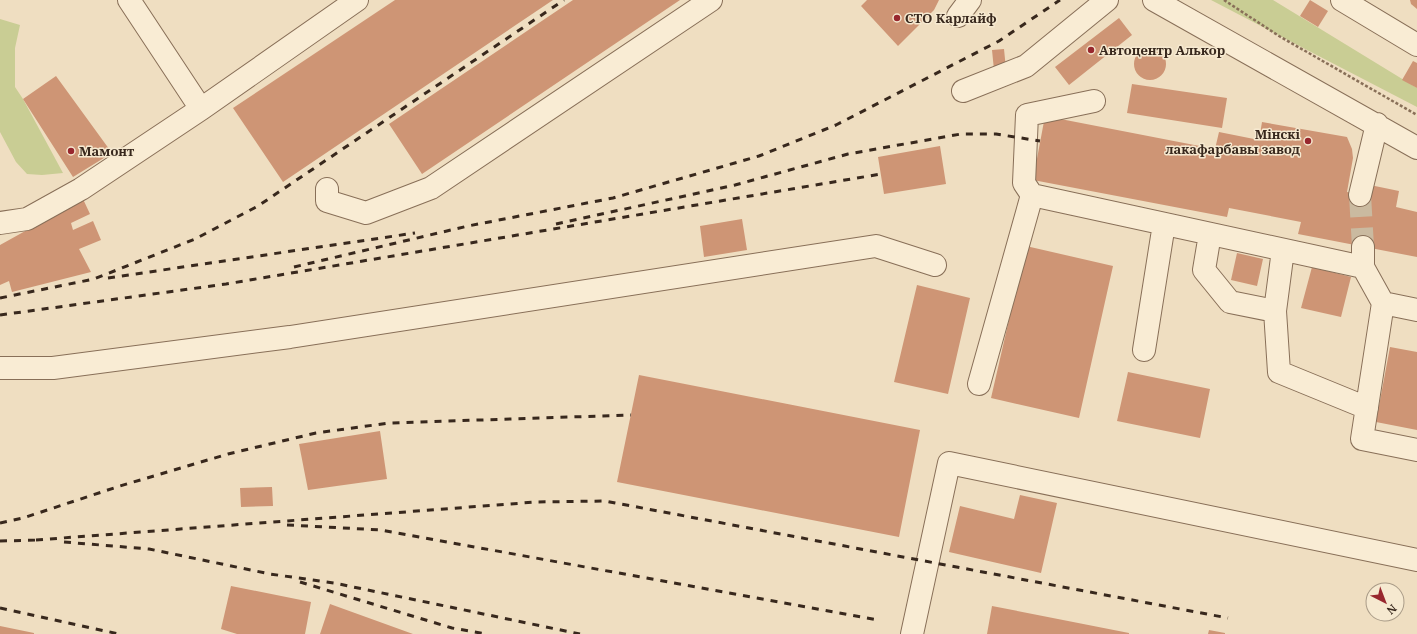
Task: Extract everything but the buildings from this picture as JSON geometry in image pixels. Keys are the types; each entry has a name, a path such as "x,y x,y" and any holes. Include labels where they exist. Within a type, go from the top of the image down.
{"street":[{"path":"128,0 200,110"},
{"path":"0,222 26,220 81,189 200,110 357,0"},
{"path":"326,190 327,201 366,213 431,188 711,0"},
{"path":"963,91 1026,66 1107,0"},
{"path":"1154,0 1377,124 1417,148"},
{"path":"1342,0 1417,45"},
{"path":"1094,101 1027,115 1024,183 1032,195 1283,250 1363,257 1384,303 1362,439 1417,450"},
{"path":"1360,195 1377,124"},
{"path":"979,384 1032,195"},
{"path":"1144,350 1164,224"},
{"path":"1210,234 1204,270 1230,302 1275,311"},
{"path":"0,368 53,368 290,337 876,246 935,265"},
{"path":"1283,250 1275,311 1279,372 1367,408"},
{"path":"1384,303 1417,310"},
{"path":"912,634 949,463 1417,560"}],"path":[{"path":"1224,0 1279,36 1417,115"}],"green space":[{"path":"1211,0 1273,0 1417,88 1417,107"},
{"path":"0,19 20,25 15,48 15,87 63,173 42,175 27,174 16,162 0,132"}],"tunnel":[{"path":"1360,195 1363,247"}],"railway":[{"path":"0,298 94,279 195,239 258,206 564,0"},
{"path":"294,267 468,226 613,198 759,156 836,125 999,41 1060,0"},
{"path":"556,224 735,185 848,154 961,134 996,134 1040,141"},
{"path":"0,315 226,284 881,174"},
{"path":"108,278 415,233"},
{"path":"0,523 23,518 120,486 228,454 316,433 389,423 631,415"},
{"path":"36,540 536,502 605,501 1228,618"},
{"path":"287,525 381,530 878,620"},
{"path":"0,541 40,540"},
{"path":"64,542 149,549 270,574 334,583 580,634"},
{"path":"300,582 452,628 486,634"},
{"path":"0,608 119,634"}],"place":[{"name":"СТО Карлайф","path":"897,18"},
{"name":"Автоцентр Алькор","path":"1091,50"},
{"name":"Мінскі лакафарбавы завод","path":"1308,141"},
{"name":"Мамонт","path":"71,151"}]}
